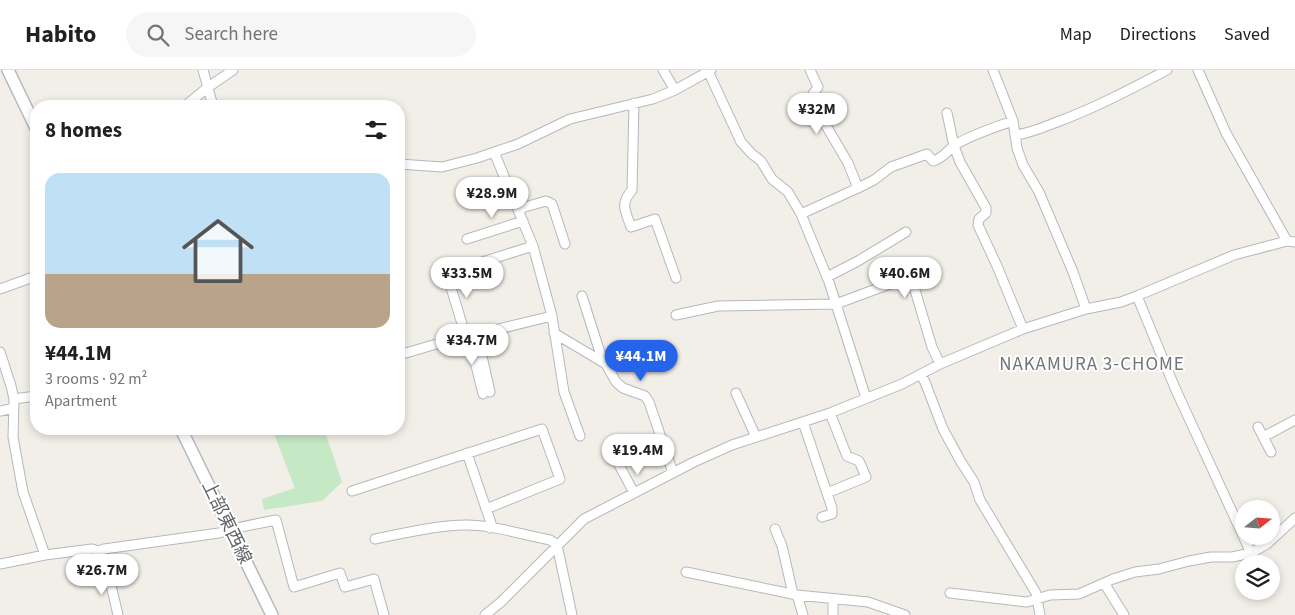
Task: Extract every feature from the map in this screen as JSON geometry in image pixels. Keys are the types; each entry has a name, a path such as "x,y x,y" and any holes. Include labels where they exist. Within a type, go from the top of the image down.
{"street":[{"path":"8,70 30,116"},
{"path":"203,70 211,100"},
{"path":"192,100 233,70"},
{"path":"663,70 675,90"},
{"path":"810,70 818,87 814,94 814,106 820,119 848,162 858,188"},
{"path":"993,70 1013,121 1017,148 1023,165 1039,192 1073,272 1086,309"},
{"path":"1016,135 1028,133 1071,117 1167,70"},
{"path":"485,615 501,602 584,519 694,462 732,445 830,413 902,384 940,364 1023,329 1086,309 1121,302 1234,255 1292,243 1226,133 1198,70"},
{"path":"405,165 442,168 518,144 570,119 653,99 675,90 710,71 741,142 761,161 772,179 788,192 801,214 827,277 866,398"},
{"path":"634,103 632,190 626,198 625,210 630,227 655,219 676,278"},
{"path":"947,113 954,146 960,162 986,208 986,214 979,219 978,225 998,266 1023,329"},
{"path":"801,214 874,180 891,167 927,154 933,161 937,160 954,146 978,133 1013,121"},
{"path":"494,152 533,246 552,316 564,392 580,436"},
{"path":"518,210 546,201 552,204 565,244"},
{"path":"467,239 523,221"},
{"path":"827,277 858,262 906,232"},
{"path":"479,264 533,246"},
{"path":"445,268 471,336 486,393"},
{"path":"0,289 30,278"},
{"path":"676,315 718,306 836,304 906,278 912,280 932,347 940,364"},
{"path":"582,296 603,362"},
{"path":"1137,296 1175,388 1251,553"},
{"path":"405,353 552,316"},
{"path":"554,333 606,364 616,382 624,388 645,396 649,402 673,474"},
{"path":"0,352 11,386 14,403 13,437 20,479 45,555"},
{"path":"603,362 613,359"},
{"path":"921,374 943,429 974,482 980,500 1036,593 1040,615"},
{"path":"736,393 756,437"},
{"path":"0,411 14,403 30,398"},
{"path":"827,493 866,477 859,461 847,456 830,413"},
{"path":"1263,436 1295,420"},
{"path":"803,422 832,508 832,514 822,517"},
{"path":"1258,427 1271,452"},
{"path":"352,491 542,429 560,479 486,509"},
{"name":"上部東西線","path":"184,435 272,615"},
{"path":"467,453 486,509 490,528"},
{"path":"624,458 617,461 634,493"},
{"path":"950,593 1027,602 1050,595 1079,594 1134,572 1159,569 1211,557 1232,557 1251,553 1267,544 1295,518"},
{"path":"0,564 45,555 92,550 99,551 104,548 219,533 276,520 294,587 340,573 345,587 374,579 384,615"},
{"path":"375,539 414,531 463,525 490,528 550,540 557,545 572,615"},
{"path":"774,529 782,546 795,595 803,615"},
{"path":"99,551 108,572 118,615"},
{"path":"686,572 795,595 868,602 905,615"},
{"path":"1104,583 1124,615"},
{"path":"833,600 833,615"}],"green space":[{"path":"274,435 326,435 342,482 322,501 264,510 262,499 295,488"}],"district":[{"name":"NAKAMURA 3-CHOME","path":"1092,363"}]}
